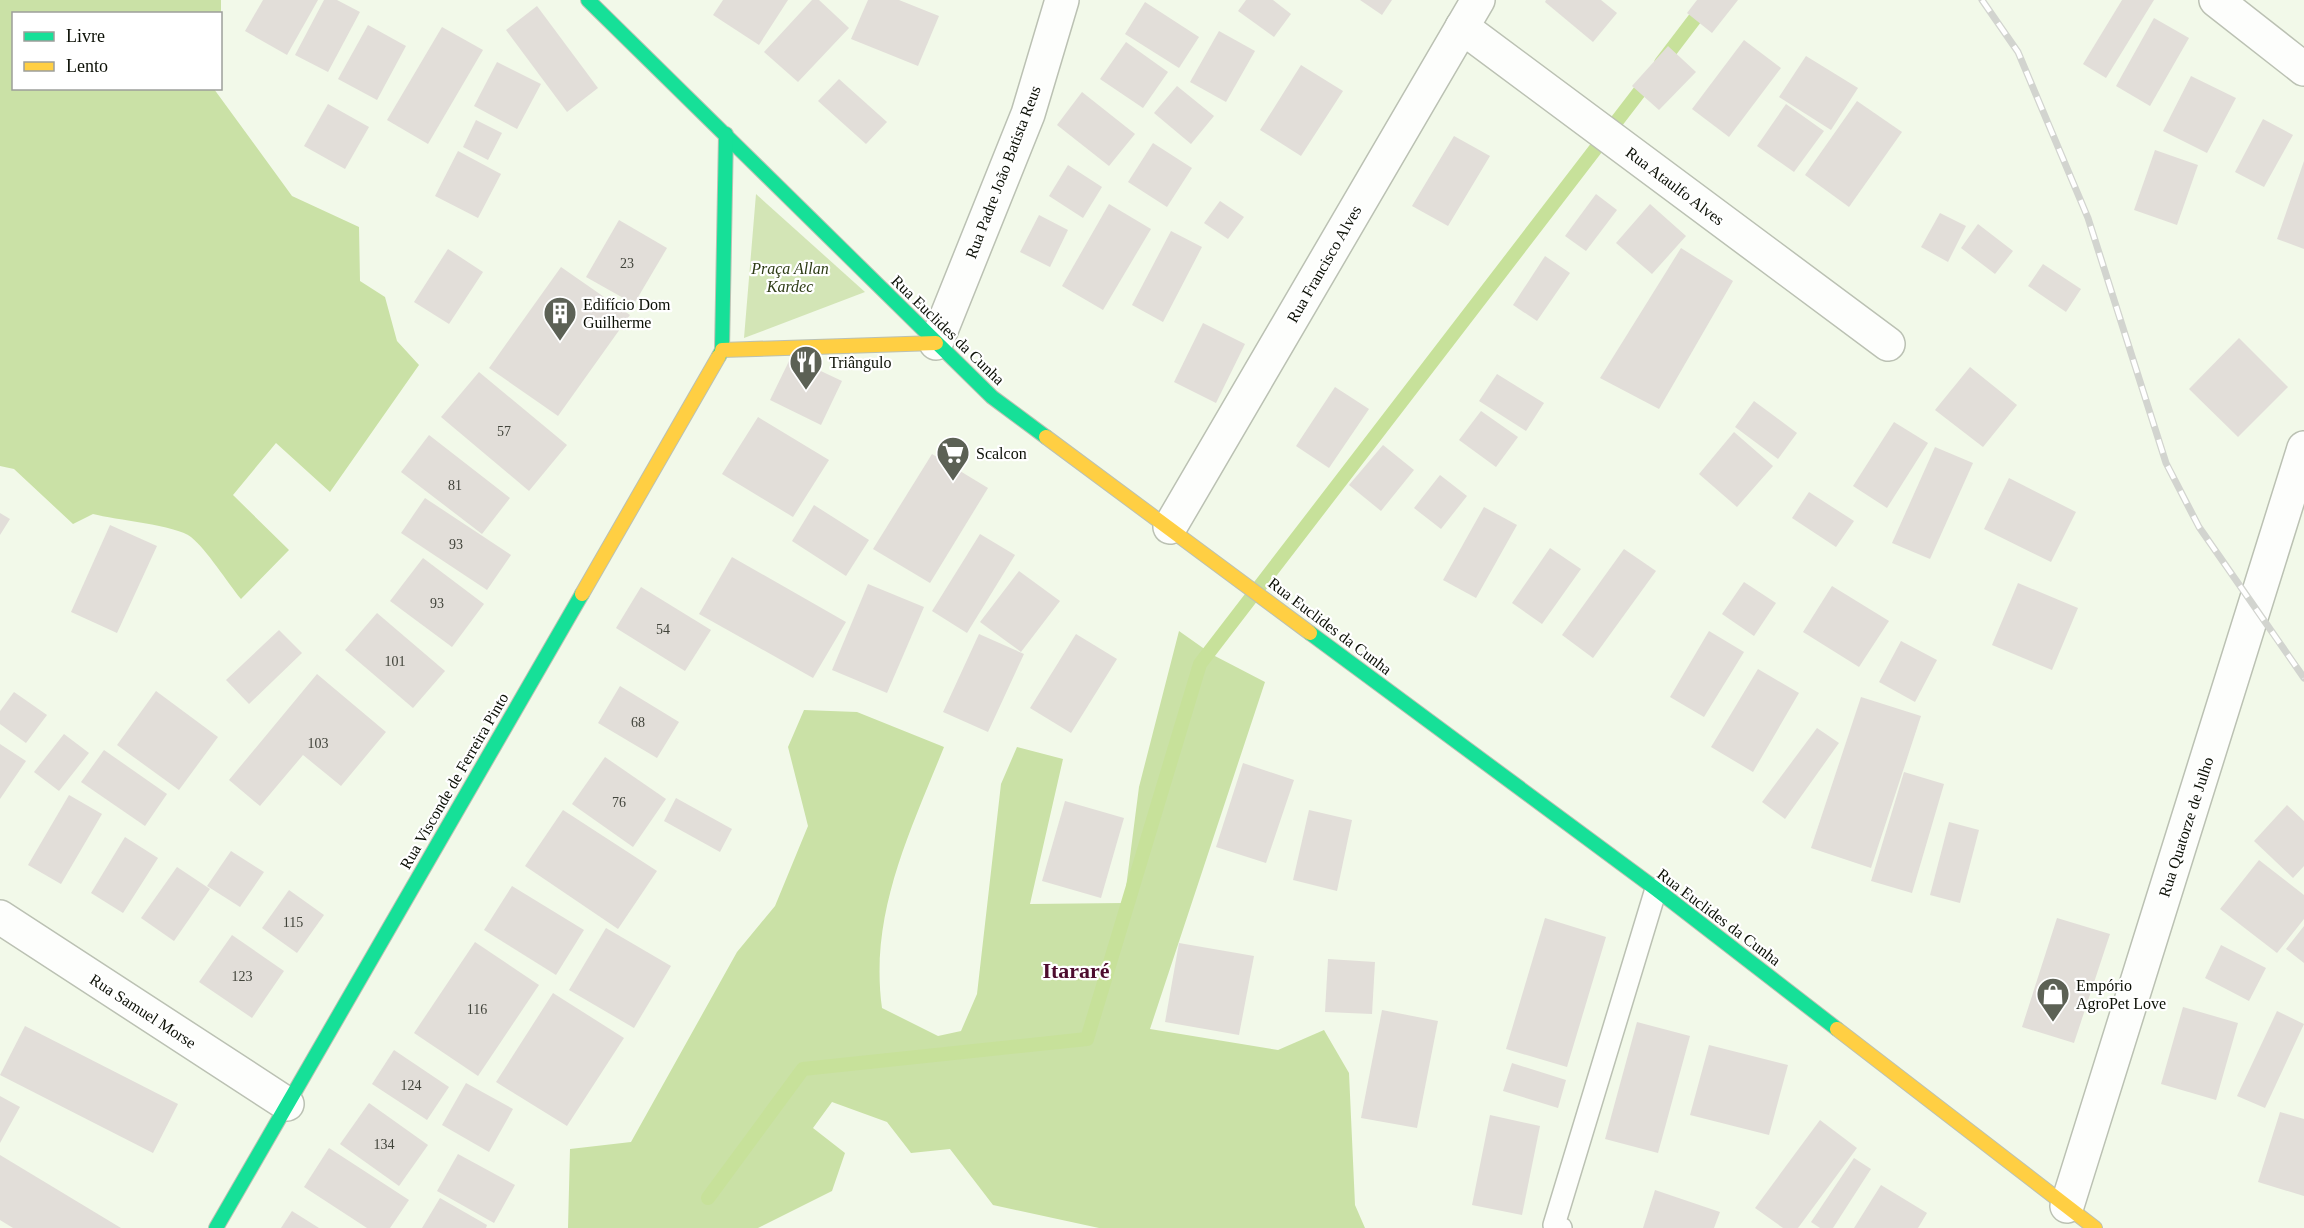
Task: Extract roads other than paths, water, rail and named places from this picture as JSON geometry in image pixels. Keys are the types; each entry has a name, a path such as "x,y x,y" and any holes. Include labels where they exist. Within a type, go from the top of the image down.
{"main road":[{"name":"Rua Euclides da Cunha","path":"588,0 992,397 1656,890 2095,1228"},
{"name":"Rua Visconde de Ferreira Pinto","path":"216,1228 722,350 726,134"},
{"path":"722,350 936,343"}],"street":[{"name":"Rua Padre João Batista Reus","path":"936,343 1028,114 1062,0"},
{"path":"2216,0 2304,69"},
{"name":"Rua Ataulfo Alves","path":"1470,14 1888,344"},
{"name":"Rua Francisco Alves","path":"1170,527 1470,14"},
{"name":"Rua Quatorze de Julho","path":"2067,1206 2304,448"},
{"name":"Rua Samuel Morse","path":"0,917 287,1104"}],"lane":[{"path":"1561,1228 1554,1225 1656,890"}],"waterway":[{"path":"1661,63 1709,0"},
{"path":"708,1198 803,1069 1087,1039 1200,664 1650,78"}],"railway":[{"path":"1982,0 2018,52 2088,218 2166,463 2199,527 2304,678"}],"place":[{"name":"Edifício Dom Guilherme","path":"560,342"},
{"name":"Triângulo","path":"806,391"},
{"name":"Scalcon","path":"953,482"},
{"name":"Empório AgroPet Love","path":"2053,1023"}],"district":[{"name":"Itararé","path":"1076,970"}],"park label":[{"name":"Praça Allan Kardec","path":"790,277"}]}
